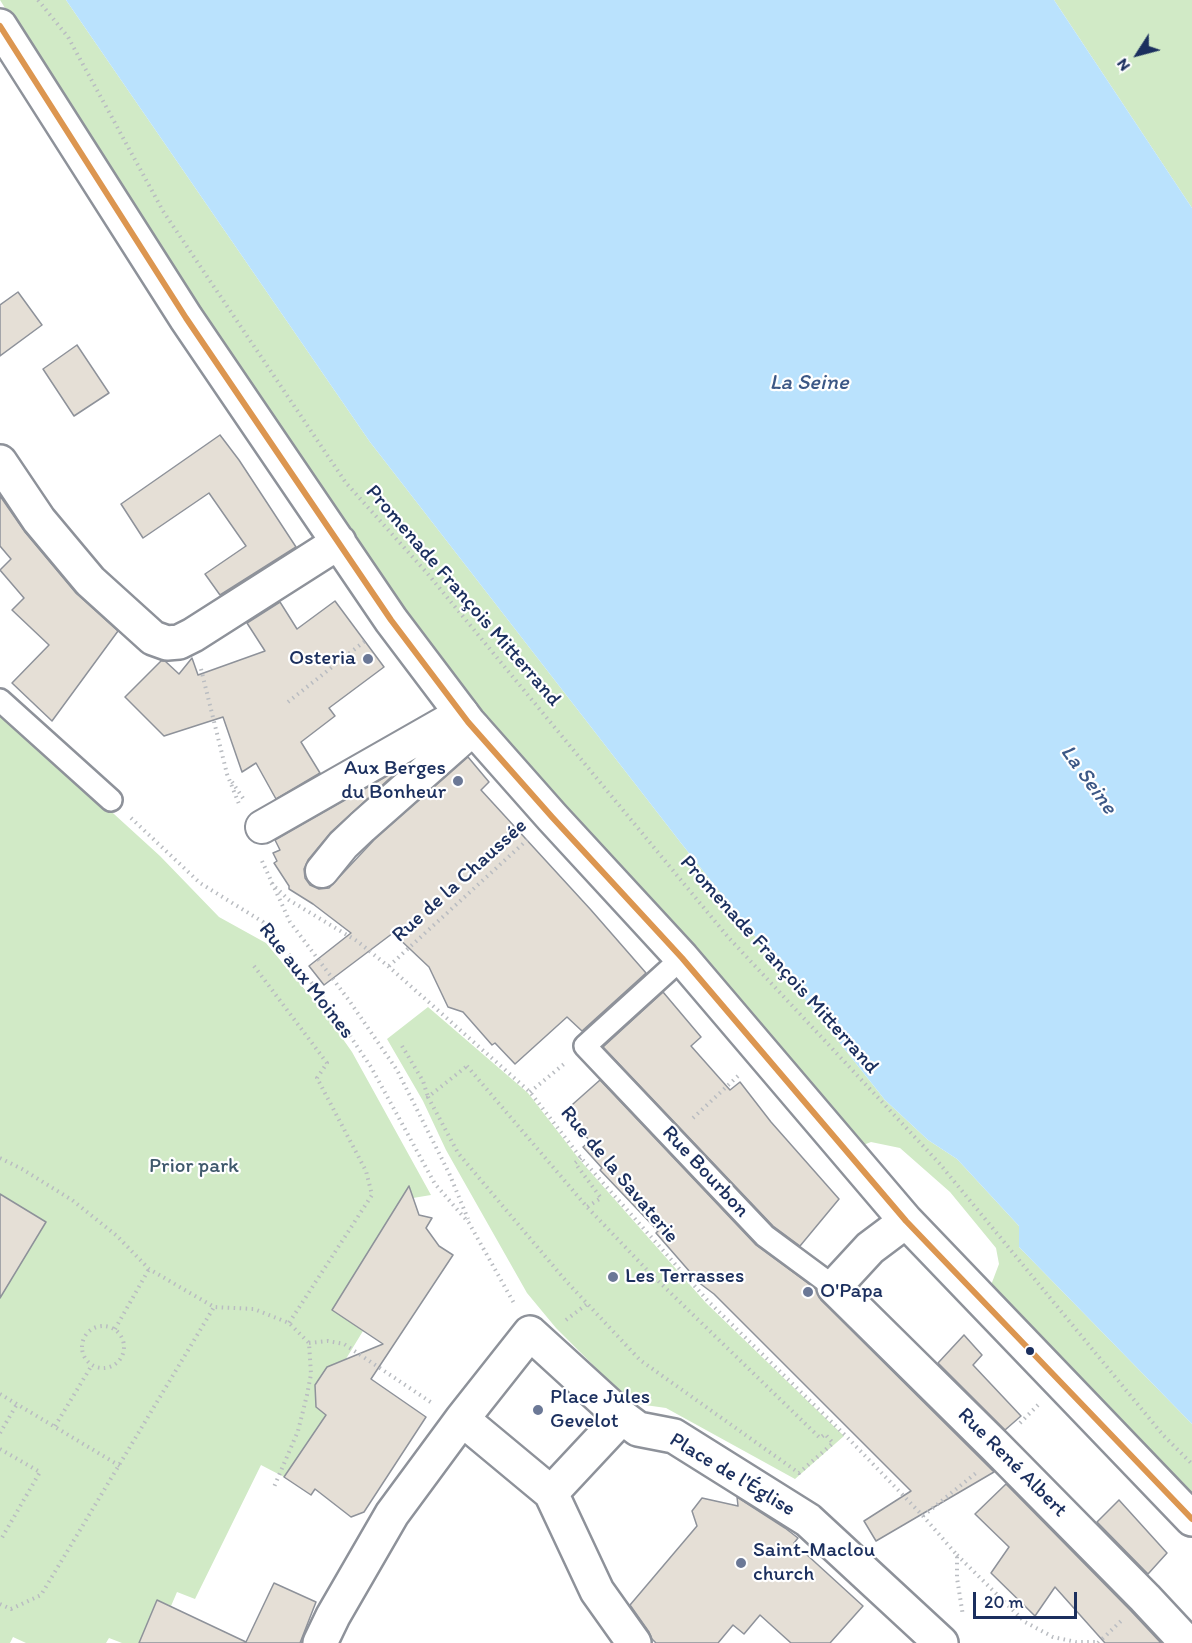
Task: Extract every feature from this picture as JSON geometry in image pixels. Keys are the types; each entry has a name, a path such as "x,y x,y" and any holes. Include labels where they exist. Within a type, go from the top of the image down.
{"street":[{"path":"0,26 186,318 391,620 468,721 552,817 682,958 906,1221 1192,1519"},
{"path":"0,462 39,520 90,581 153,638 167,643 179,642 193,635 339,542"},
{"path":"253,828 468,721"},
{"path":"322,871 343,845 468,721"},
{"path":"834,1287 870,1248 906,1221"},
{"name":"Rue René Albert","path":"834,1287 996,1447 1187,1643"},
{"path":"320,1643 333,1616 392,1514 462,1419 530,1333 622,1417 551,1493"},
{"name":"Place de l'Église","path":"622,1417 638,1429 674,1436 808,1520 941,1643"},
{"path":"462,1419 551,1493 597,1591 634,1643"}],"lane":[{"path":"0,700 111,800"},
{"path":"585,1046 682,958"},
{"name":"Rue Bourbon","path":"585,1046 765,1236 834,1287"}],"path":[{"name":"Promenade François Mitterrand","path":"38,0 68,37 163,211 346,483 427,573 728,937 939,1164 1163,1435 1192,1464"},
{"path":"288,702 391,620"},
{"path":"193,635 227,774 253,828 271,883 290,922 348,999 397,1070 449,1173 469,1223"},
{"name":"Rue aux Moines","path":"111,800 200,883 263,922 330,1006 371,1067 435,1184 469,1223 530,1333"},
{"name":"Rue de la Chaussée","path":"388,966 552,817"},
{"name":"Rue de la Savaterie","path":"271,883 290,900 357,941 388,966 530,1092 581,1158 708,1301 846,1436 957,1555 1025,1622 1053,1637 1076,1642 1098,1642"},
{"path":"254,966 327,1063 317,1078 366,1171 372,1196 289,1323"},
{"path":"402,1046 423,1082 428,1096 458,1153 566,1281 640,1360 799,1473 833,1443 825,1434 820,1438 650,1273 587,1207 467,1066 428,1096"},
{"path":"530,1092 585,1046"},
{"path":"673,1137 763,1053"},
{"path":"0,1158 72,1200 117,1236 149,1269 214,1307 254,1309 289,1323 309,1343 311,1374 303,1413 298,1431 274,1487"},
{"path":"581,1158 575,1163 601,1198 587,1207"},
{"path":"115,1329 149,1269"},
{"path":"0,1604 11,1609 41,1595 214,1307"},
{"path":"96,1327 115,1329 124,1347 121,1358 110,1367 92,1365 82,1351 85,1336 96,1327"},
{"path":"309,1343 328,1341 344,1344 434,1404 462,1419"},
{"path":"55,1426 92,1365"},
{"path":"996,1447 1061,1381"},
{"path":"0,1394 120,1466"},
{"path":"0,1433 17,1404"},
{"path":"0,1449 40,1472 0,1541"},
{"path":"923,1516 976,1472"},
{"path":"957,1555 957,1578 964,1618"}],"green space":[{"path":"0,0 66,0 370,442 681,843 885,1100 928,1140 957,1159 1019,1226 1019,1247 1192,1424 1192,1506 988,1293 999,1264 996,1248 950,1192 900,1148 871,1142 853,1149 442,671 155,249"},
{"path":"1054,0 1192,0 1192,208 1060,9"},
{"name":"Prior park","path":"0,710 160,856 219,917 266,943 326,1015 352,1052 431,1195 413,1198 333,1310 363,1331 341,1367 335,1364 327,1367 315,1385 316,1394 329,1410 284,1477 261,1465 195,1599 177,1592 171,1606 157,1600 139,1643 122,1643 109,1638 106,1643 26,1643 13,1637 10,1643 0,1643"},
{"path":"428,1007 528,1093 579,1159 706,1303 844,1436 795,1479 666,1408 631,1403 556,1328 527,1293 446,1150 423,1101 387,1039"}],"water":[{"name":"La Seine","path":"66,0 1054,0 1192,208 1192,1424 1019,1247 1019,1226 957,1159 928,1140 885,1100 681,843 370,442"}],"building":[{"path":"18,292 42,325 0,356 0,305"},
{"path":"77,345 109,393 74,416 43,369"},
{"path":"220,435 296,547 220,595 205,574 246,546 209,493 143,538 121,504"},
{"path":"0,496 25,532 76,593 118,631 52,721 12,683 49,645 12,610 24,598 0,570 11,559 0,546"},
{"path":"335,601 384,667 329,708 335,716 301,742 320,773 276,799 256,763 242,772 223,717 164,736 125,697 161,661 165,661 179,674 192,658 198,675 265,651 247,623 280,602 297,629"},
{"path":"468,757 489,782 481,790 646,973 582,1031 567,1017 515,1064 495,1043 492,1045 463,1012 448,1007 429,967 393,933 324,985 309,966 351,933 289,889 274,863 277,861 273,853 280,850 275,840 401,768 331,832 308,860 304,869 305,878 310,885 319,889 329,888 374,840"},
{"path":"663,992 701,1037 691,1046 730,1090 740,1082 771,1122 839,1199 800,1246 773,1226 603,1047"},
{"path":"600,1080 756,1245 816,1289 821,1300 994,1472 876,1541 864,1521 911,1491 714,1294 694,1279 656,1233 658,1231 600,1170 602,1168 583,1147 590,1141 564,1112"},
{"path":"409,1186 419,1215 432,1218 426,1228 439,1246 453,1255 371,1379 426,1417 364,1512 351,1517 315,1489 311,1495 284,1477 326,1415 316,1407 315,1385 327,1367 383,1344 332,1310"},
{"path":"0,1194 46,1222 0,1298"},
{"path":"964,1335 982,1355 973,1365 1021,1416 1005,1430 938,1363"},
{"path":"1006,1484 1161,1643 1105,1643 1055,1587 1035,1616 991,1573 1009,1547 975,1514"},
{"name":"Saint-Maclou church","path":"737,1497 798,1538 794,1543 863,1606 830,1643 791,1643 760,1615 744,1634 733,1625 718,1643 656,1643 630,1605 697,1526 692,1511 702,1498 738,1506"},
{"path":"1119,1500 1167,1553 1148,1574 1097,1522"},
{"path":"274,1583 316,1602 300,1643 139,1643 157,1600 246,1642"}],"transit line":[{"path":"0,26 186,318 391,620 468,722 682,958 906,1221 1192,1519"}],"place":[{"name":"Osteria","path":"368,659"},
{"name":"Aux Berges du Bonheur","path":"458,781"},
{"name":"Les Terrasses","path":"613,1277"},
{"name":"O'Papa","path":"808,1292"},
{"name":"Place Jules Gevelot","path":"538,1410"},
{"name":"Saint-Maclou church","path":"741,1563"}]}
